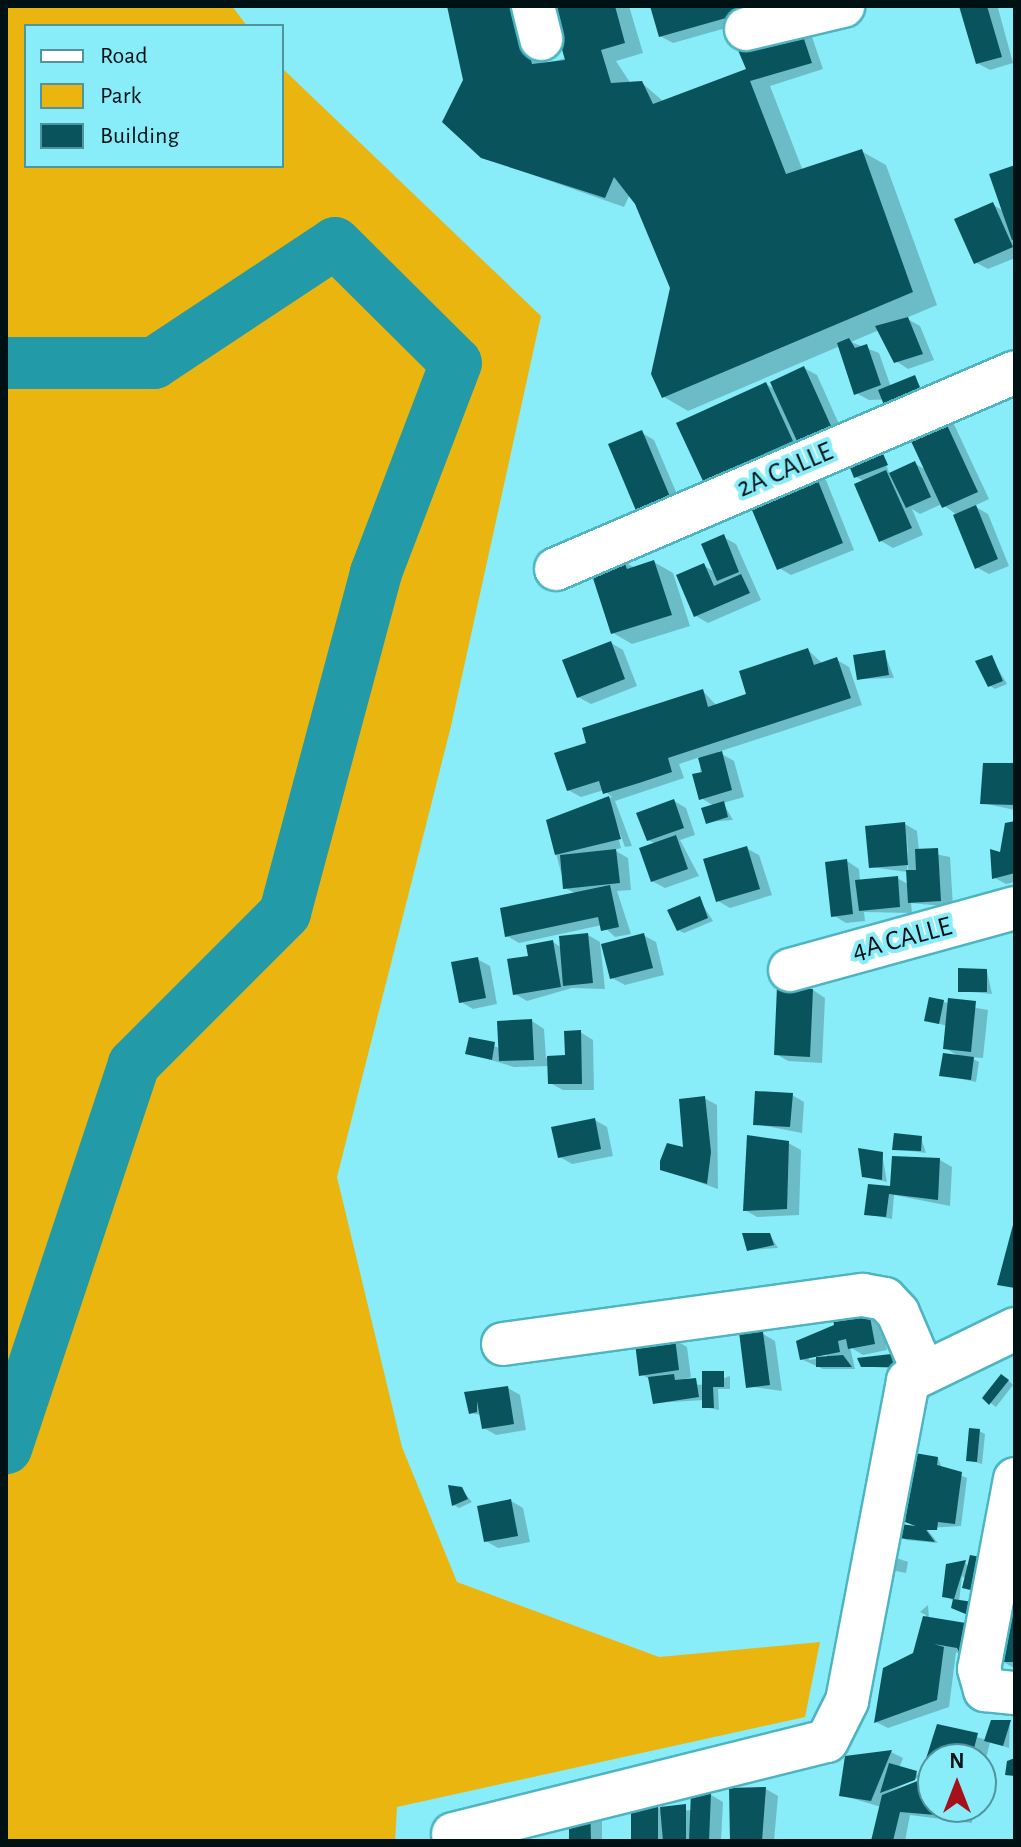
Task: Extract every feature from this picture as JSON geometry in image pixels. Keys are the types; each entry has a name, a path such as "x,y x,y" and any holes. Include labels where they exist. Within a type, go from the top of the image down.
{"street":[{"path":"746,29 843,6"},
{"name":"2A CALLE","path":"556,569 1015,372"},
{"name":"4A CALLE","path":"790,970 1015,908"},
{"path":"503,1344 863,1295 885,1299 898,1313 922,1369"},
{"path":"453,1834 827,1741 847,1701 901,1402 922,1369 1015,1329"},
{"path":"1015,1479 979,1669 985,1690 1015,1693"}],"green space":[{"path":"6,6 232,6 246,24 24,24 24,168 284,168 284,70 541,316 451,726 337,1177 402,1447 457,1582 659,1657 820,1642 805,1717 397,1807 395,1841 6,1841"}],"building":[{"path":"447,6 517,6 532,64 565,60 550,6 615,6 625,43 601,50 611,83 642,81 653,104 746,69 735,43 800,27 812,63 750,81 786,174 862,149 913,292 662,398 651,374 670,288 635,204 614,177 605,198 481,158 442,122 463,80"},
{"path":"650,6 765,6 765,7 659,37"},
{"path":"959,6 987,6 1002,57 976,64"},
{"path":"1015,165 1015,239 1012,240 989,174"},
{"path":"993,202 1013,247 974,264 954,219"},
{"path":"908,317 923,354 894,363 875,326"},
{"path":"849,338 855,348 867,344 881,385 854,395 837,343"},
{"path":"804,366 831,426 797,441 770,382"},
{"path":"915,375 923,395 886,410 878,390"},
{"path":"766,382 793,441 703,481 676,423"},
{"path":"940,410 978,492 942,508 904,426"},
{"path":"642,430 671,499 637,513 608,444"},
{"path":"880,447 888,465 854,478 847,460"},
{"path":"915,461 931,497 906,508 889,473"},
{"path":"886,470 912,528 879,542 854,484"},
{"path":"814,471 843,543 777,570 747,498"},
{"path":"976,505 998,559 975,569 953,515"},
{"path":"724,534 739,572 717,581 701,544"},
{"path":"623,559 627,569 654,560 672,615 611,634 590,569"},
{"path":"704,563 714,586 741,574 750,593 694,617 676,575"},
{"path":"611,641 625,679 577,698 562,660"},
{"path":"808,648 814,665 837,657 851,698 668,758 672,772 639,783 603,794 599,781 567,791 554,753 586,743 582,728 703,689 708,707 746,694 739,671"},
{"path":"885,650 889,675 857,680 853,655"},
{"path":"992,655 1003,681 988,687 975,661"},
{"path":"722,751 732,790 699,800 692,774 702,772 698,758"},
{"path":"983,763 1015,763 1015,805 980,804"},
{"path":"609,796 621,839 555,855 546,820"},
{"path":"674,799 684,828 647,841 636,813"},
{"path":"724,801 728,817 706,824 701,808"},
{"path":"1015,821 1015,873 992,879 990,849 1000,852 1005,823"},
{"path":"905,822 908,865 869,868 865,826"},
{"path":"676,835 688,869 651,882 639,848"},
{"path":"747,846 760,889 716,902 703,859"},
{"path":"938,848 941,901 908,903 906,870 916,870 915,849"},
{"path":"616,849 620,883 563,889 560,855"},
{"path":"847,859 853,914 831,917 825,862"},
{"path":"898,876 900,907 859,911 855,880"},
{"path":"610,885 619,927 601,931 598,917 505,937 500,908"},
{"path":"700,896 708,918 677,931 667,910"},
{"path":"588,933 593,983 563,986 559,936"},
{"path":"644,933 653,968 610,979 601,944"},
{"path":"553,940 561,987 513,995 507,959 528,956 526,945"},
{"path":"478,957 486,998 459,1003 451,962"},
{"path":"958,968 987,969 987,992 958,992"},
{"path":"777,987 813,989 810,1057 774,1055"},
{"path":"929,997 944,1000 939,1024 924,1021"},
{"path":"948,998 976,1001 971,1052 943,1049"},
{"path":"532,1019 534,1060 499,1061 497,1021"},
{"path":"581,1030 582,1084 548,1084 547,1056 565,1055 564,1031"},
{"path":"469,1037 495,1042 492,1060 465,1054"},
{"path":"943,1053 974,1057 971,1080 939,1076"},
{"path":"755,1091 793,1093 790,1127 753,1125"},
{"path":"705,1096 711,1152 707,1184 660,1170 667,1143 683,1147 679,1099"},
{"path":"595,1118 601,1149 558,1158 551,1127"},
{"path":"894,1133 922,1136 921,1151 892,1150"},
{"path":"747,1135 789,1141 787,1209 743,1211"},
{"path":"858,1148 883,1152 882,1180 862,1177"},
{"path":"892,1156 940,1158 938,1200 889,1194 886,1217 864,1215 868,1184 890,1186"},
{"path":"1015,1221 1015,1288 997,1285"},
{"path":"742,1233 770,1233 774,1245 747,1251"},
{"path":"867,1301 875,1344 848,1349 846,1339 838,1341 840,1352 800,1360 796,1341 834,1325 831,1308"},
{"path":"739,1332 763,1332 770,1385 746,1388"},
{"path":"675,1338 679,1370 639,1376 635,1343"},
{"path":"891,1354 894,1367 861,1367 857,1358"},
{"path":"843,1355 852,1367 816,1367 816,1357"},
{"path":"702,1371 724,1371 724,1387 713,1387 714,1408 702,1408"},
{"path":"674,1374 675,1380 696,1378 699,1397 653,1404 648,1377"},
{"path":"1001,1374 1009,1380 989,1405 982,1398"},
{"path":"508,1386 514,1424 482,1429 477,1401 477,1412 469,1414 464,1392"},
{"path":"969,1428 980,1429 977,1462 966,1461"},
{"path":"909,1452 938,1457 937,1465 962,1472 955,1524 938,1522 937,1530 926,1530 905,1522 907,1508 900,1507"},
{"path":"448,1485 462,1487 468,1499 452,1506"},
{"path":"511,1499 518,1536 484,1542 477,1506"},
{"path":"900,1524 924,1527 935,1542 898,1538"},
{"path":"970,1555 985,1558 979,1592 962,1588"},
{"path":"966,1560 954,1599 942,1597 946,1564"},
{"path":"953,1599 973,1602 973,1617 951,1608"},
{"path":"1003,1613 1015,1614 1015,1662 1000,1662"},
{"path":"923,1616 972,1624 963,1659 957,1648 934,1644 944,1647 937,1700 874,1723 883,1668 913,1653"},
{"path":"991,1720 1011,1720 1003,1746 984,1741"},
{"path":"937,1724 978,1733 975,1743 931,1743"},
{"path":"892,1750 871,1801 839,1796 845,1756"},
{"path":"1015,1758 1015,1776 1005,1775 1007,1761"},
{"path":"889,1763 917,1771 915,1780 880,1793"},
{"path":"917,1781 917,1813 900,1812 893,1841 871,1841 882,1795"},
{"path":"766,1787 762,1841 730,1841 729,1788"},
{"path":"691,1792 711,1793 709,1841 689,1841"},
{"path":"648,1796 649,1807 658,1807 658,1841 631,1841 631,1807"},
{"path":"590,1803 591,1841 569,1841 569,1806"},
{"path":"686,1804 686,1841 663,1841 660,1807"}],"waterway":[{"path":"6,363 154,363 335,243 456,363 376,573 285,913 134,1064 6,1448"}]}
